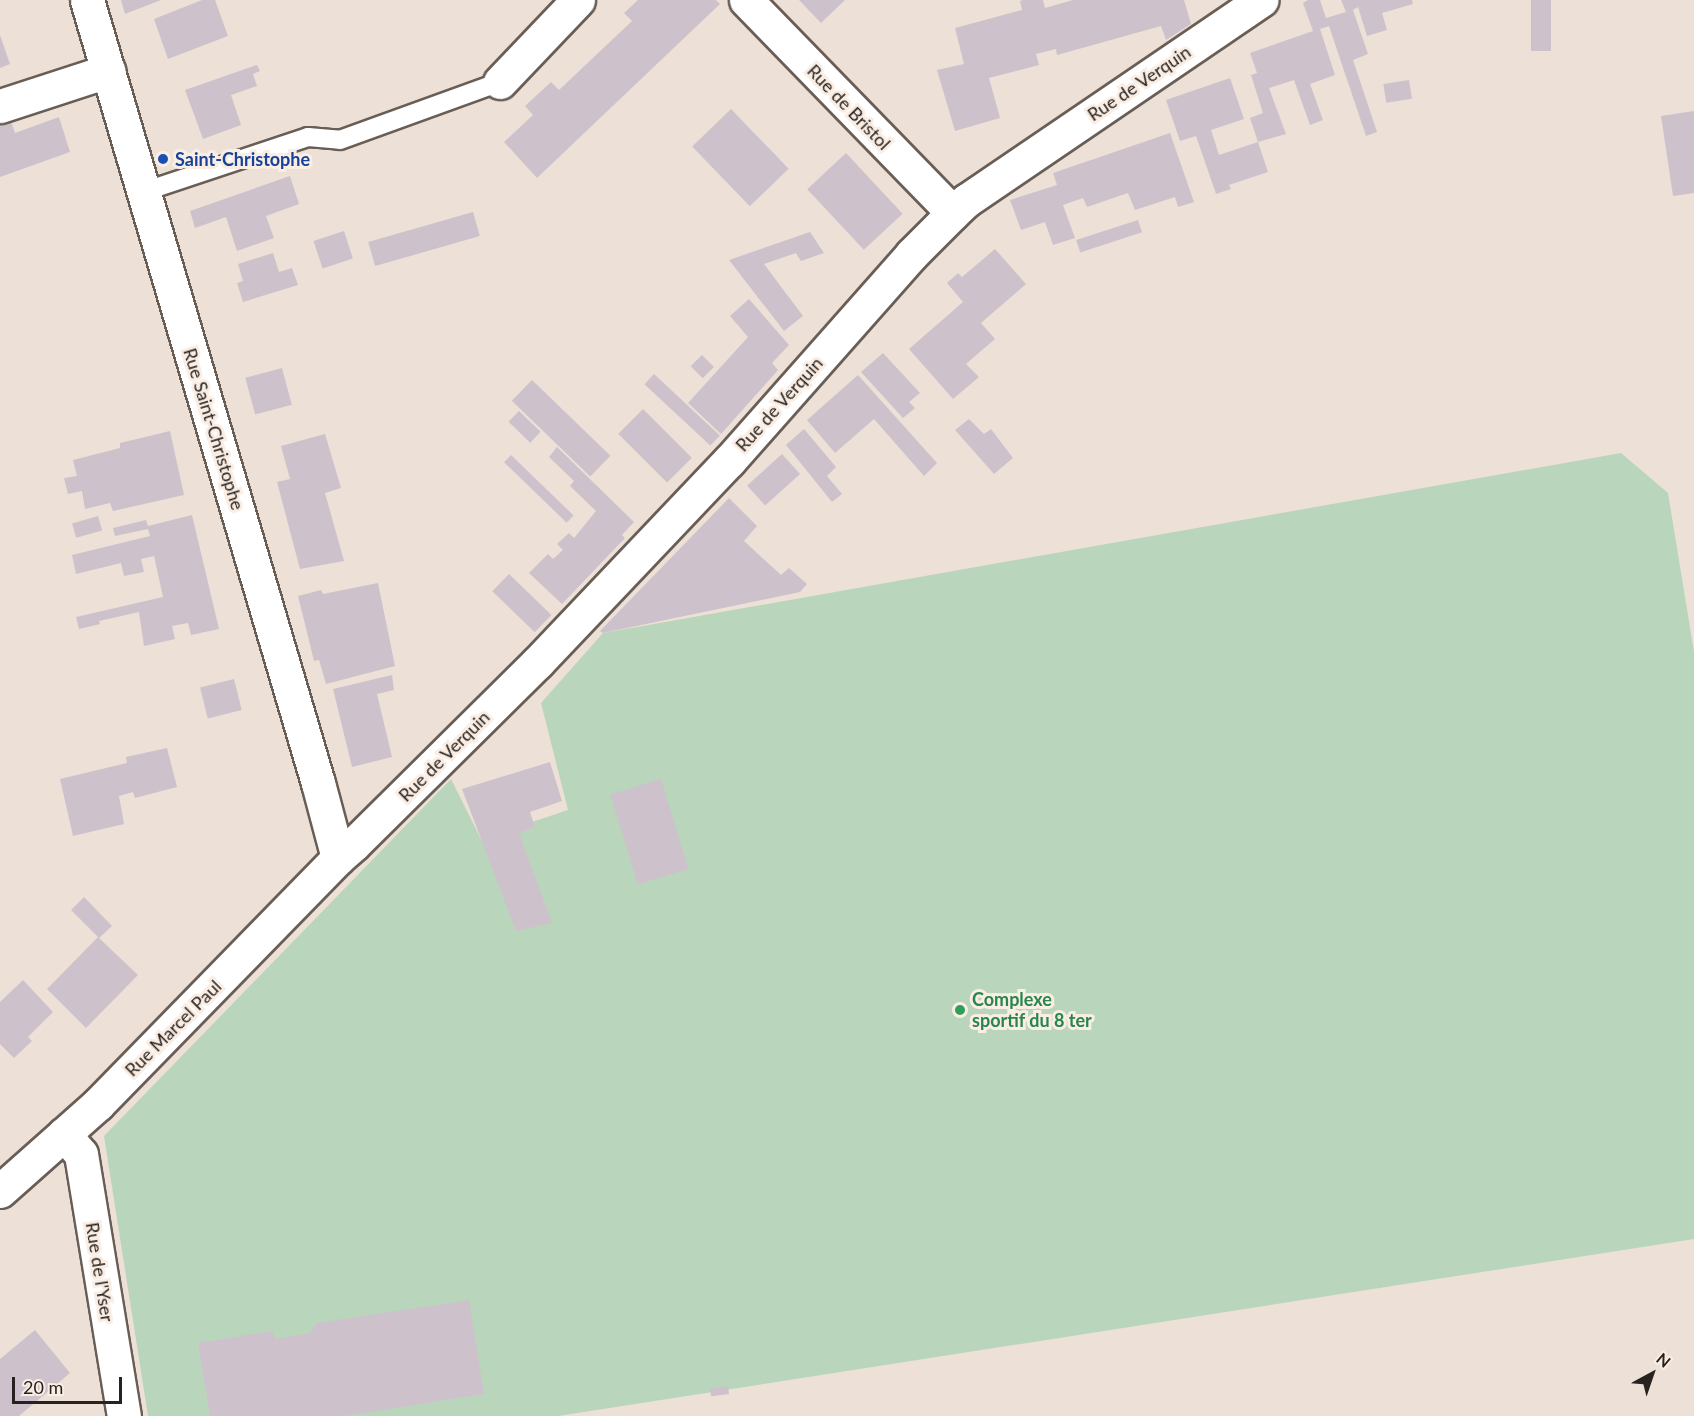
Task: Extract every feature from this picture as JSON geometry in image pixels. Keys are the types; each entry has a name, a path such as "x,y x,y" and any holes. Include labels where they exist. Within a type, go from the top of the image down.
{"street":[{"name":"Rue Saint-Christophe","path":"87,0 318,783 338,858"},
{"path":"500,82 578,0"},
{"name":"Rue de Bristol","path":"746,0 952,213"},
{"name":"Rue de Verquin","path":"338,858 545,655 729,460 911,255 952,213 967,200 1261,0"},
{"path":"0,106 108,71"},
{"name":"Rue Marcel Paul","path":"0,1191 106,1096 338,858"},
{"name":"Rue de l'Yser","path":"64,1134 81,1154 124,1416"}],"lane":[{"path":"143,192 308,138 340,140 500,82"}],"green space":[{"name":"Complexe sportif du 8 ter","path":"1621,453 1668,493 1694,652 1694,1239 558,1416 148,1416 104,1136 451,779 481,839 568,810 541,703 603,633"}],"building":[{"path":"121,0 161,0 125,14"},
{"path":"202,0 215,0 228,36 168,59 154,19"},
{"path":"638,0 716,0 720,4 537,178 504,142 533,115 525,106 551,82 559,90 632,21 624,13"},
{"path":"799,0 845,0 821,23"},
{"path":"1043,0 1045,8 1073,0 1184,0 1191,24 1166,40 1161,26 1057,55 1056,49 1036,54 1039,65 989,78 1000,118 955,131 937,70 964,64 955,28 1022,10 1020,1"},
{"path":"1308,0 1320,0 1326,18 1346,12 1341,0 1412,0 1413,4 1382,13 1387,30 1367,36 1358,7 1353,10 1368,54 1353,60 1377,132 1366,136 1329,26 1320,29 1335,75 1310,84 1323,120 1310,125 1294,80 1269,88 1286,134 1258,142 1250,118 1263,113 1251,75 1257,73 1250,53 1313,31 1303,3"},
{"path":"1531,0 1551,0 1551,51 1531,51"},
{"path":"0,35 10,64 0,68"},
{"path":"257,65 260,71 253,74 257,86 231,95 241,125 203,139 185,90"},
{"path":"1230,78 1244,119 1211,130 1219,155 1258,142 1268,172 1229,185 1231,189 1216,194 1196,136 1180,141 1166,100"},
{"path":"1409,80 1412,99 1386,103 1383,84"},
{"path":"731,109 789,169 750,206 692,147"},
{"path":"1694,111 1694,193 1673,196 1661,116"},
{"path":"59,117 70,152 0,177 0,125 11,122 15,133"},
{"path":"1170,133 1194,202 1178,207 1175,197 1135,210 1128,193 1087,207 1083,198 1063,205 1075,238 1053,245 1045,222 1021,230 1010,200 1057,185 1053,173"},
{"path":"846,153 903,214 864,250 807,189"},
{"path":"290,176 299,204 266,216 274,238 237,251 226,217 195,228 190,211"},
{"path":"473,212 480,236 375,266 368,242"},
{"path":"1138,220 1142,232 1080,252 1076,240"},
{"path":"344,231 353,259 323,268 314,241"},
{"path":"810,232 824,253 801,261 796,253 764,264 803,316 784,331 729,260"},
{"path":"995,249 1026,284 981,323 995,339 966,364 979,377 953,399 909,349 963,302 947,283 958,273 962,277"},
{"path":"273,253 279,272 292,268 298,285 243,302 237,283 243,281 238,264"},
{"path":"749,299 789,345 772,363 778,370 721,434 688,403 748,337 730,316"},
{"path":"883,353 920,393 909,402 915,408 903,418 861,372"},
{"path":"702,355 714,367 703,378 691,366"},
{"path":"282,368 292,405 255,415 245,378"},
{"path":"654,374 720,435 710,446 644,384"},
{"path":"858,375 937,463 924,476 874,419 835,453 807,420"},
{"path":"532,380 610,456 590,477 512,401"},
{"path":"643,409 692,458 667,483 618,434"},
{"path":"519,411 541,432 530,443 509,422"},
{"path":"969,419 984,434 991,429 1013,458 994,474 955,430"},
{"path":"804,429 836,467 827,476 842,494 832,502 786,445"},
{"path":"170,431 184,495 113,511 110,503 85,509 82,491 68,494 64,478 77,476 73,460 120,448 120,443"},
{"path":"325,434 341,488 325,493 344,561 300,569 277,482 290,479 281,446"},
{"path":"557,447 634,522 622,535 625,538 562,604 529,573 548,554 553,559 563,550 557,544 569,533 574,538 596,511 570,486 574,481 549,457"},
{"path":"782,454 800,474 765,506 747,485"},
{"path":"511,455 574,515 567,523 504,462"},
{"path":"729,498 757,526 744,541 781,575 789,568 807,584 800,592 603,633 600,631"},
{"path":"192,515 219,629 191,635 188,623 172,626 175,639 144,646 139,612 99,621 100,624 79,629 76,617 163,597 154,556 141,559 144,572 124,576 121,563 76,574 72,555 150,536 148,529 115,536 113,528 146,520 148,526"},
{"path":"98,516 102,530 76,538 72,523"},
{"path":"509,574 551,615 535,632 492,591"},
{"path":"378,583 395,666 326,684 319,660 314,661 298,596 321,590 323,594"},
{"path":"392,675 394,690 377,694 392,757 352,767 333,689"},
{"path":"234,679 242,710 208,719 200,687"},
{"path":"167,748 177,787 135,798 133,792 119,796 124,824 73,836 60,779 127,763 126,757"},
{"path":"550,762 562,801 530,812 535,827 519,833 552,923 516,931 462,789"},
{"path":"661,779 688,869 638,884 610,794"},
{"path":"84,897 112,926 99,938 138,975 86,1028 47,989 98,937 71,910"},
{"path":"23,980 53,1012 28,1037 32,1041 14,1058 0,1044 0,1002"},
{"path":"469,1300 484,1394 344,1416 210,1416 198,1343 272,1331 275,1339 310,1333 317,1323"},
{"path":"35,1330 70,1373 19,1416 0,1416 0,1359"},
{"path":"728,1386 729,1394 711,1396 710,1388"}],"place":[{"name":"Saint-Christophe","path":"163,159"},
{"name":"Complexe sportif du 8 ter","path":"960,1010"}]}
